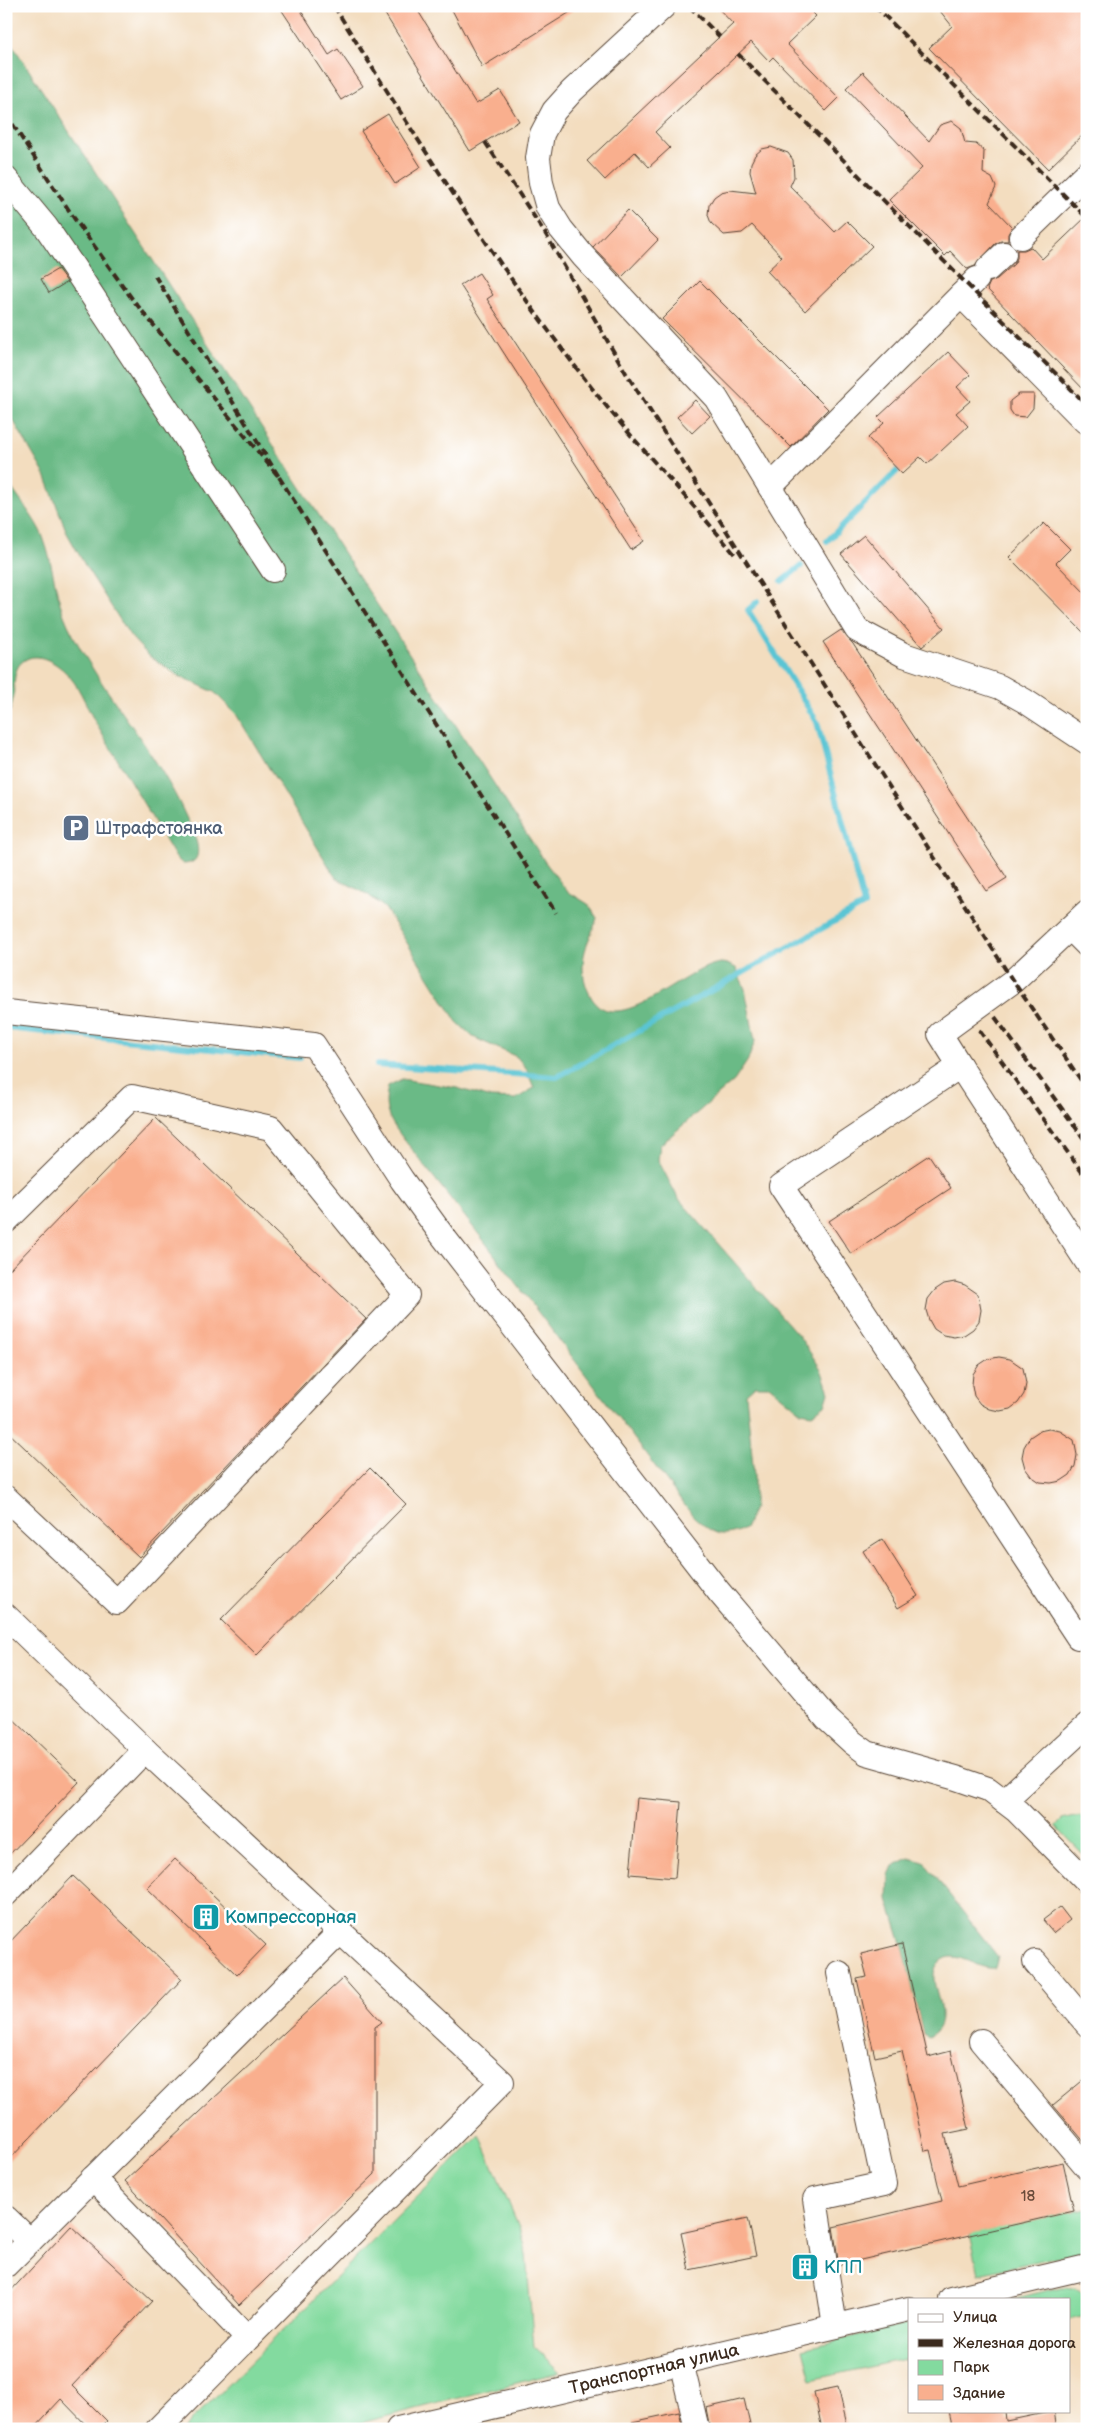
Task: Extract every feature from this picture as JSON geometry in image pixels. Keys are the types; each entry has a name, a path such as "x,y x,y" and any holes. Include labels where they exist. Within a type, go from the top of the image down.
{"street":[{"path":"659,8 572,91 554,111 542,134 538,158 541,184 548,208 560,229 716,398 857,630 904,655 1000,687 1025,701 1087,742"},
{"path":"1021,237 1087,173"},
{"path":"6,179 46,228 74,268 273,570"},
{"path":"770,487 982,274 1085,421"},
{"path":"1087,945 1078,920 1014,981 940,1034 1087,1262"},
{"path":"6,1012 314,1045 402,1180 442,1235 719,1592 827,1719 867,1753 971,1783 988,1790 1004,1801 1030,1824 1087,1882"},
{"path":"960,1066 781,1186 1078,1637 1087,1628"},
{"path":"6,1220 132,1097 272,1128 407,1295 117,1602 6,1498"},
{"path":"6,1616 339,1933 502,2082 158,2429"},
{"path":"1004,1801 1087,1725"},
{"path":"6,1894 145,1750"},
{"path":"6,2265 339,1933"},
{"path":"1035,1962 1087,2024"},
{"path":"835,2326 815,2199 884,2184 839,1973"},
{"path":"981,2041 1087,2167"},
{"path":"93,2178 248,2338"},
{"path":"6,2218 30,2241"},
{"path":"955,2298 1087,2267"},
{"name":"Транспортная улица","path":"398,2429 908,2308"},
{"path":"681,2362 697,2429"}],"green space":[{"path":"6,35 545,862 567,891 588,904 597,918 586,947 583,962 584,979 590,995 601,1008 616,1011 633,1007 706,967 721,963 736,968 745,989 755,1041 748,1060 734,1081 660,1145 658,1160 678,1198 799,1336 821,1369 829,1392 825,1405 812,1414 801,1412 769,1386 755,1386 746,1394 754,1475 754,1508 745,1529 728,1534 717,1533 693,1516 390,1119 386,1101 388,1086 402,1079 457,1088 491,1098 516,1099 534,1088 526,1068 517,1057 473,1037 457,1022 385,908 367,894 336,878 236,714 214,692 179,676 149,656 131,637 86,567 67,533 45,475 6,408"},
{"path":"6,480 40,530 50,559 60,604 81,650 160,769 190,825 196,839 198,853 196,859 191,863 183,864 176,858 94,721 78,688 60,667 40,657 33,657 21,663 15,674 12,704 6,717"},
{"path":"1080,1816 1087,1823 1087,1858 1056,1826 1062,1820"},
{"path":"909,1858 924,1862 998,1957 995,1968 988,1968 950,1957 943,1959 937,1965 934,1973 934,1982 941,2012 941,2021 937,2030 929,2037 923,2034 902,1944 888,1899 889,1875 893,1866"},
{"path":"480,2135 519,2227 526,2255 534,2347 560,2372 337,2429 183,2429"},
{"path":"1087,2208 1087,2250 979,2274 970,2234"},
{"path":"1069,2287 1079,2291 1085,2298 1087,2316 1070,2320 1070,2298 1016,2298"},
{"path":"908,2323 908,2358 811,2380 803,2349"}],"building":[{"path":"279,6 298,6 329,55 338,49 363,86 341,100"},
{"path":"380,6 415,6 476,104 500,90 519,121 470,151"},
{"path":"450,6 580,6 482,67"},
{"path":"716,6 806,6 816,16 787,44 839,98 826,111 773,57 769,61 751,42 655,132 670,148 649,167 635,152 605,180 587,161 733,24"},
{"path":"936,6 1087,6 1087,131 1048,169 929,48 952,26"},
{"path":"863,72 929,141 940,125 952,121 961,128 965,143 976,144 984,151 983,173 992,178 996,187 989,203 1012,227 1008,234 1008,241 1001,241 995,244 975,266 967,269 950,251 945,256 889,200 922,168 846,88"},
{"path":"388,114 421,167 395,184 361,131"},
{"path":"771,147 788,153 793,160 794,177 790,186 835,232 847,221 872,246 805,311 767,271 782,257 752,225 742,233 724,235 711,223 708,215 709,205 714,197 721,192 730,190 756,193 750,172 751,163 755,155 762,149"},
{"path":"628,210 658,240 622,277 593,247"},
{"path":"1087,216 1087,393 987,289 990,282 997,279 1014,264 1017,258 1017,250 1031,247 1042,259"},
{"path":"58,269 67,282 49,293 41,279"},
{"path":"479,273 493,295 487,299 644,541 631,550 460,285"},
{"path":"700,281 828,409 791,447 662,319"},
{"path":"948,352 970,375 957,387 970,401 956,413 968,426 927,464 920,457 902,474 868,438 884,423 878,417"},
{"path":"1019,394 1034,394 1033,408 1026,417 1014,416 1010,410 1010,401"},
{"path":"695,400 710,416 692,433 677,417"},
{"path":"1044,523 1070,549 1056,563 1087,595 1087,636 1009,557"},
{"path":"864,535 944,628 922,647 841,554"},
{"path":"841,630 853,644 1007,878 986,891 823,642"},
{"path":"156,1118 366,1319 139,1557 6,1430 6,1273"},
{"path":"929,1155 951,1188 851,1254 829,1221"},
{"path":"955,1282 965,1285 978,1294 981,1310 979,1321 973,1329 964,1335 954,1337 943,1335 934,1329 926,1310 928,1299 935,1290 944,1284"},
{"path":"999,1357 1010,1359 1023,1368 1026,1384 1024,1394 1018,1403 1010,1409 1000,1411 989,1409 980,1404 974,1396 972,1385 973,1374 979,1365 988,1359"},
{"path":"1049,1429 1060,1431 1074,1440 1077,1455 1075,1466 1070,1475 1061,1481 1051,1483 1040,1482 1031,1476 1025,1468 1022,1457 1024,1447 1030,1437 1039,1431"},
{"path":"370,1468 406,1504 257,1655 221,1620"},
{"path":"882,1539 918,1596 898,1608 863,1551"},
{"path":"6,1712 79,1782 6,1858"},
{"path":"637,1798 681,1802 675,1878 630,1874"},
{"name":"Компрессорная","path":"175,1859 266,1945 237,1975 147,1888"},
{"path":"73,1876 182,1979 6,2163 6,1946"},
{"path":"1060,1907 1070,1920 1054,1933 1043,1920"},
{"path":"902,1944 928,2057 951,2051 969,2129 945,2134 958,2186 1063,2162 1074,2211 839,2265 833,2227 942,2201 930,2150 925,2151 902,2051 875,2057 857,1979 867,1977 861,1954"},
{"path":"343,1978 382,2022 375,2027 375,2174 239,2305 125,2181"},
{"path":"1087,2077 1087,2145 1053,2105"},
{"path":"748,2218 756,2256 689,2270 681,2233"},
{"path":"71,2226 152,2301 72,2386 107,2421 99,2429 90,2429 61,2399 33,2429 6,2429 6,2296"},
{"path":"838,2387 848,2429 822,2429 814,2392"},
{"path":"744,2399 751,2429 710,2429 706,2408"},
{"path":"679,2412 683,2429 633,2429 632,2422"},
{"path":"949,2412 1005,2412 1006,2421 1054,2412 1057,2429 953,2429"}],"waterway":[{"path":"827,541 898,470"},
{"path":"782,581 801,566"},
{"path":"377,1065 557,1077 864,905 817,722 748,610 757,602"},
{"path":"6,1028 300,1058"}],"railway":[{"path":"334,6 458,200 556,341 609,409 736,556"},
{"path":"689,6 720,37"},
{"path":"875,6 1086,217"},
{"path":"738,54 1087,405"},
{"path":"6,114 74,218 133,300 279,477 155,276"},
{"path":"485,142 545,233 626,373 1013,981 1087,1089"},
{"path":"279,477 556,913"},
{"path":"995,1017 1087,1143"},
{"path":"979,1030 1087,1179"}],"place":[{"name":"Штрафстоянка","path":"76,828"},
{"name":"Компрессорная","path":"206,1917"},
{"name":"КПП","path":"805,2267"}]}
